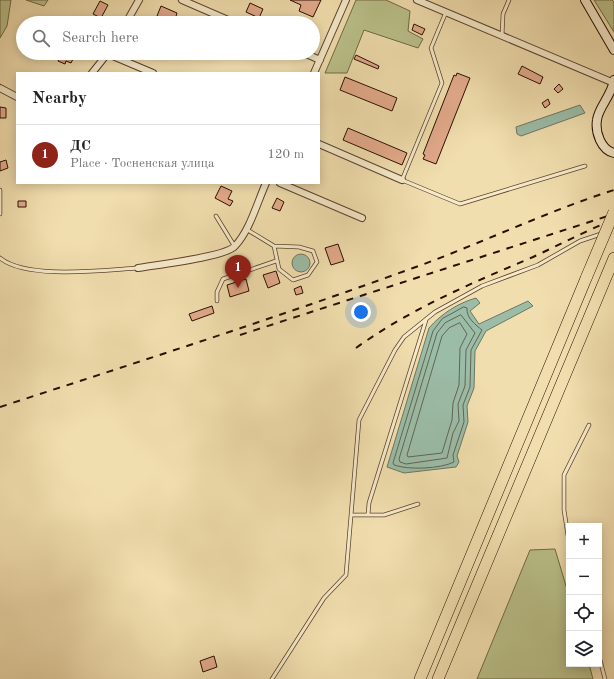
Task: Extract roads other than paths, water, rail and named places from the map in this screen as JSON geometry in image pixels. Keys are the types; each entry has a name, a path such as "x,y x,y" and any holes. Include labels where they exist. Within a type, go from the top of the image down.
{"highway":[{"path":"420,679 614,212"},
{"path":"438,679 614,258"}],"street":[{"path":"130,16 139,0"},
{"path":"182,0 219,16"},
{"path":"314,72 346,0"},
{"path":"417,0 614,83"},
{"path":"585,0 614,50"},
{"path":"93,72 102,60"},
{"path":"123,60 150,72"},
{"path":"614,80 610,94 596,119 597,132 601,142 610,152 614,153"},
{"path":"0,88 16,96"},
{"path":"320,144 402,180"},
{"path":"138,268 216,254 235,247 246,229 266,184"},
{"path":"282,184 362,218"}],"lane":[{"path":"502,36 503,14 509,0"},
{"path":"446,12 431,48 442,83 402,180 460,204 585,166"},
{"path":"0,190 0,214"},
{"path":"216,216 235,247"},
{"path":"246,229 274,246 299,247 313,251 317,262 308,275 293,280 279,269 276,261 274,246"},
{"path":"272,679 324,598 346,575 360,420 395,350 404,337 435,312 482,286 538,265 580,241 612,231"},
{"path":"0,258 6,264 34,271 75,272 138,268"},
{"path":"217,301 217,292 223,280 276,261"},
{"path":"368,515 368,502 426,320"},
{"path":"566,523 564,510 564,475 589,425"},
{"path":"351,515 384,515 418,504"},
{"path":"602,667 605,679"}],"water":[{"path":"580,105 585,113 521,136 517,134 516,127"},
{"path":"301,254 307,257 310,263 307,269 301,272 295,269 292,263 295,257"},
{"path":"476,298 480,303 470,311 479,324 528,301 533,306 486,331 475,351 474,388 467,406 468,422 457,456 459,462 456,467 404,473 387,467 429,328 450,310"}],"railway":[{"path":"0,407 362,286 438,259 563,208 614,190"},
{"path":"240,335 614,214"},
{"path":"356,348 398,321 420,309 610,221"}],"place":[{"name":"ДС","path":"238,288"}]}
